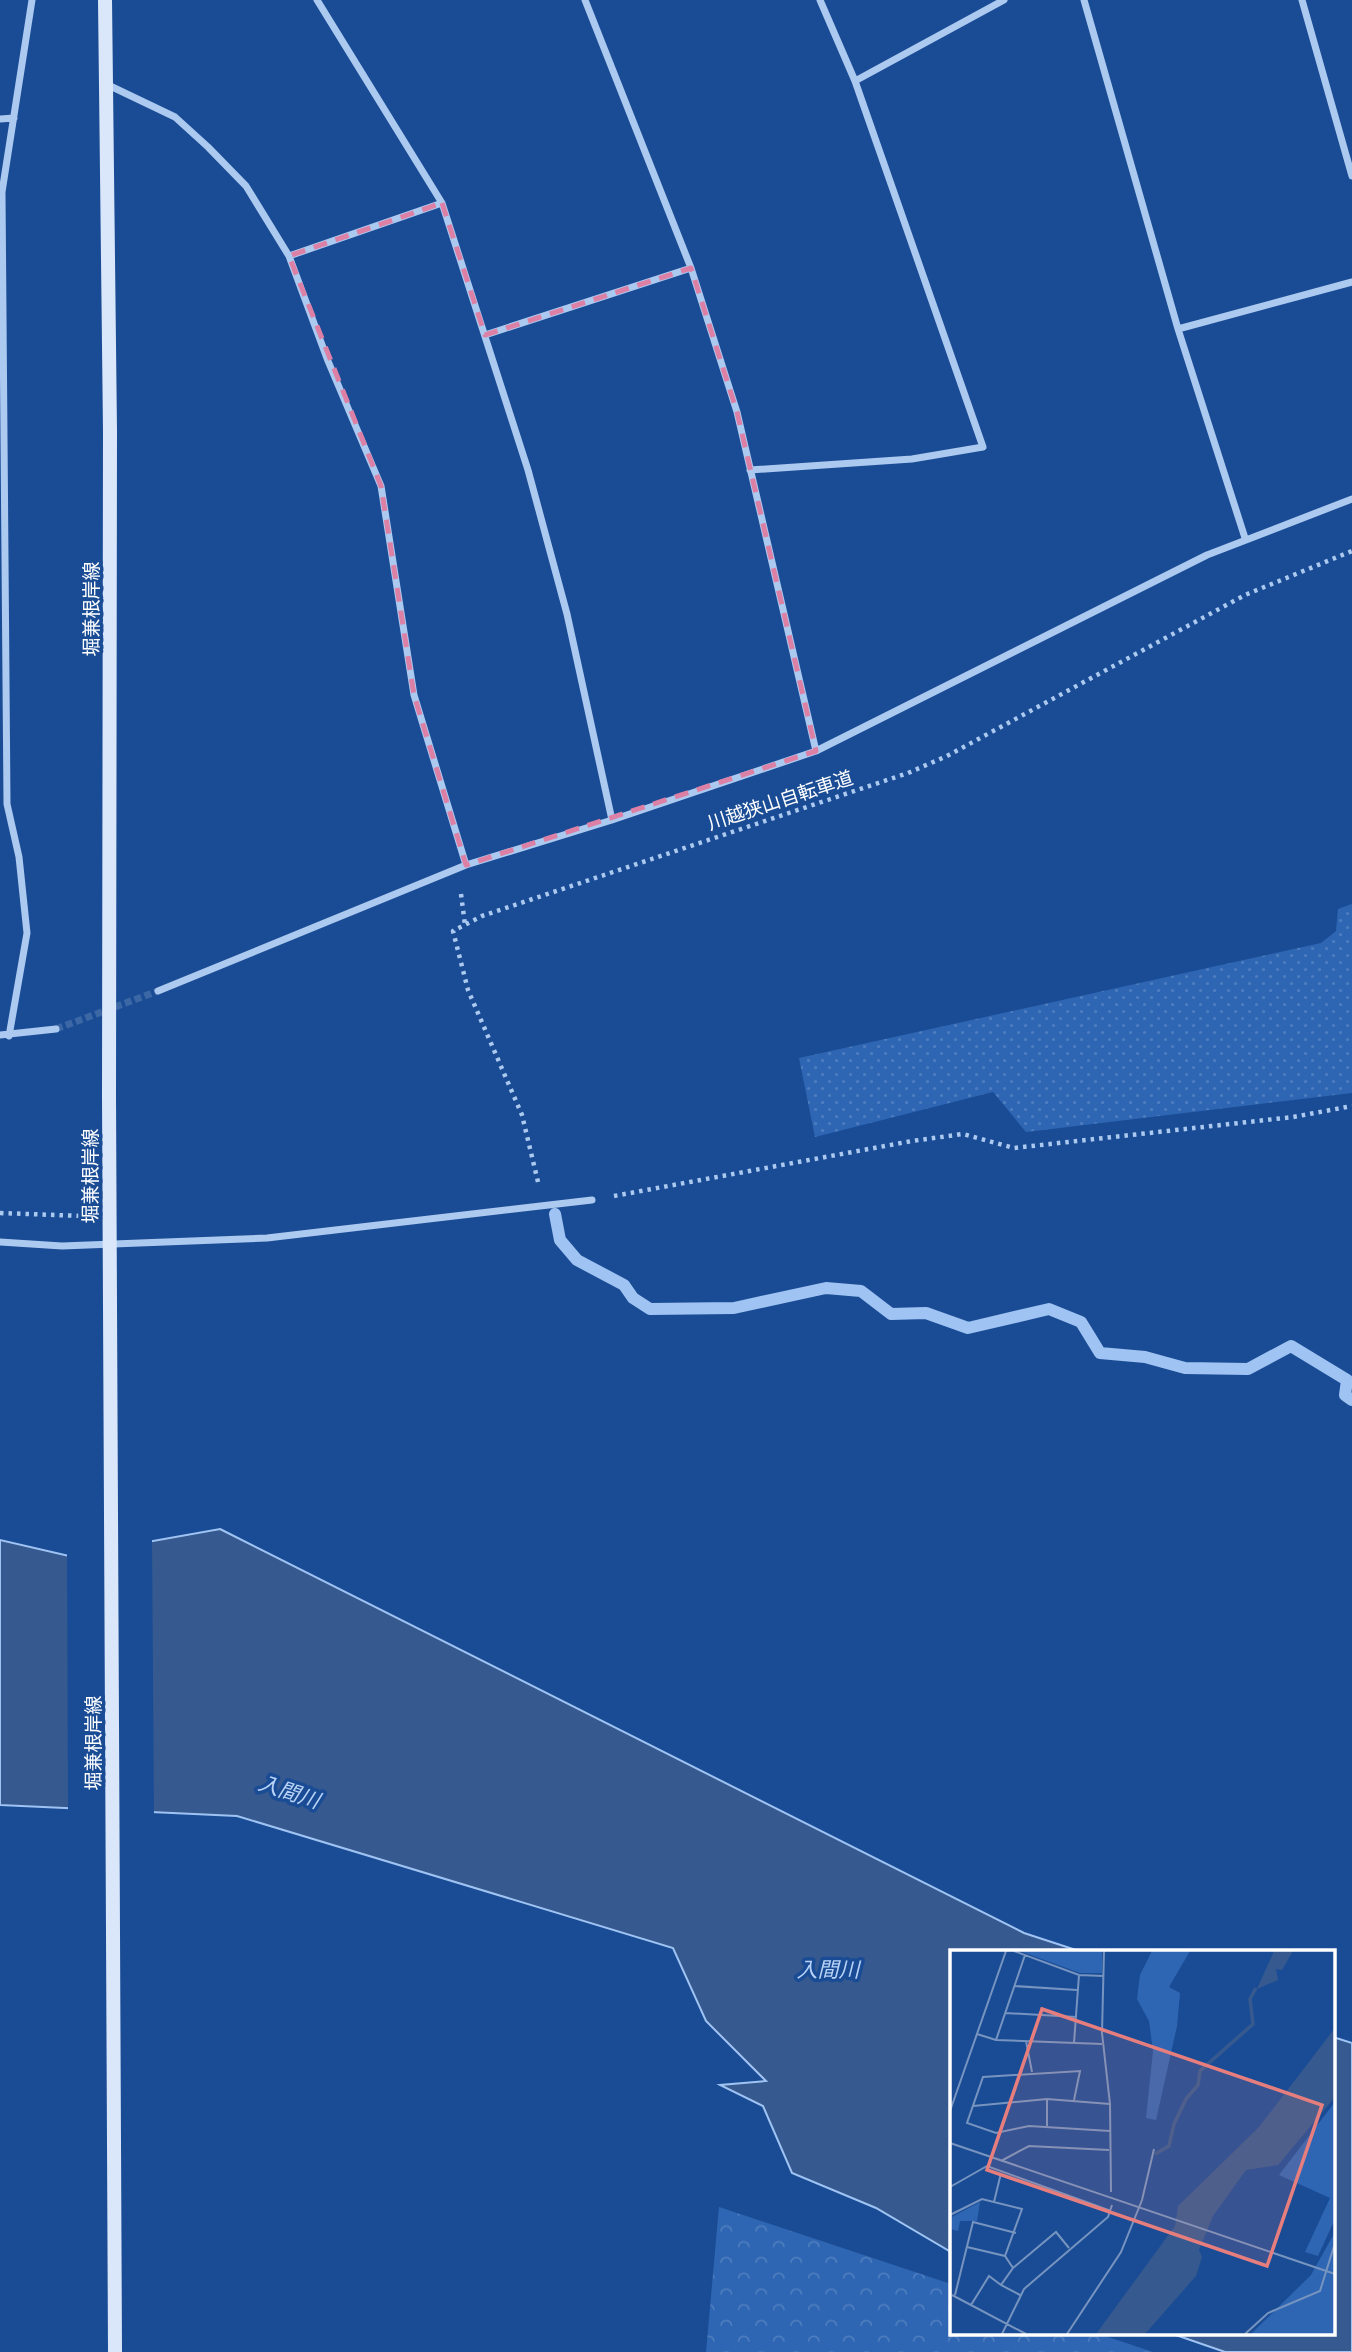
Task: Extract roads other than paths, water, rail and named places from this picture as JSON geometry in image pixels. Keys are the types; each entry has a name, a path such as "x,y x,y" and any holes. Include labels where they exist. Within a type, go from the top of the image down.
{"main road":[{"name":"堀兼根岸線","path":"105,0 110,431 109,1096 115,2352"}],"street":[{"path":"32,0 2,192 7,804 19,857 27,933 4,1036 56,1029"},
{"path":"317,0 442,203 528,470 566,614 612,820"},
{"path":"585,0 691,268 737,412 816,751"},
{"path":"750,470 912,459 983,447 855,81 820,0"},
{"path":"855,81 1004,0"},
{"path":"1084,0 1178,329 1245,538"},
{"path":"1302,0 1352,176"},
{"path":"105,84 175,117 208,147 246,186 289,256 328,361 381,486 414,695 466,865"},
{"path":"0,119 14,118"},
{"path":"289,256 442,203"},
{"path":"485,335 691,268"},
{"path":"1178,329 1352,282"},
{"path":"158,991 466,865 612,820 816,751 1245,538 1352,499"},
{"path":"0,1242 62,1246 267,1238 592,1200"}],"water":[{"name":"入間川","path":"220,1529 1024,1933 1076,1950 950,1950 950,2251 876,2208 792,2173 763,2106 720,2085 766,2081 706,2021 673,1948 237,1816 0,1805 0,1540 69,1556"},
{"path":"1334,2037 1352,2043 1352,2352 1225,2352 1173,2334 1334,2334"}],"waterway":[{"path":"555,1214 560,1240 577,1260 624,1285 633,1298 650,1309 734,1308 826,1288 861,1291 891,1314 926,1313 968,1328 1049,1309 1081,1322 1100,1353 1145,1357 1185,1368 1248,1369 1291,1346 1347,1380 1345,1395 1352,1400"}],"tunnel":[{"path":"56,1029 158,991"}]}
